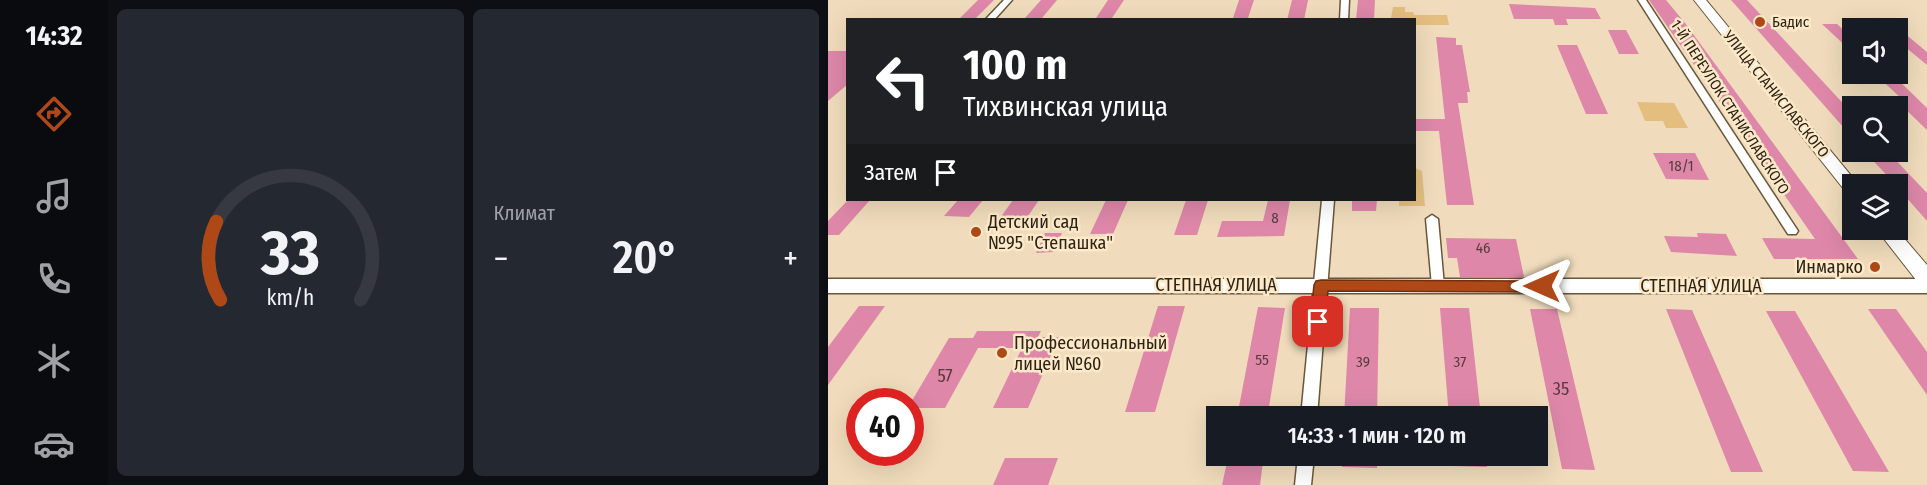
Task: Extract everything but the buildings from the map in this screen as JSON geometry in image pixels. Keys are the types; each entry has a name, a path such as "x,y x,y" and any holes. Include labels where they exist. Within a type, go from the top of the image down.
{"main road":[{"name":"УЛИЦА СТАНИСЛАВСКОГО","path":"1700,0 1842,176"},
{"path":"1895,240 1927,279"}],"street":[{"path":"991,18 1008,0"},
{"path":"1344,18 1346,0"},
{"name":"1-Й ПЕРЕУЛОК СТАНИСЛАВСКОГО","path":"1642,0 1792,231"},
{"path":"1310,406 1328,201"},
{"path":"1432,219 1438,286"},
{"name":"СТЕПНАЯ УЛИЦА","path":"828,286 1927,286"},
{"path":"1303,485 1305,466"}],"shaded area":[{"path":"1393,7 1405,7 1405,12 1413,12 1414,15 1447,15 1449,25 1416,25 1416,18 1391,18"},
{"path":"1637,102 1674,103 1688,128 1666,128 1663,121 1645,121"},
{"path":"1416,168 1422,171 1425,206 1399,206 1399,201 1416,201"}],"place":[{"name":"Бадис","path":"1760,22"},
{"name":"Детский сад №95 \"Степашка\"","path":"976,232"},
{"name":"Инмарко","path":"1875,267"},
{"name":"Профессиональный лицей №60","path":"1002,353"}],"route":[{"path":"1318,322 1321,285 1542,286"}]}
